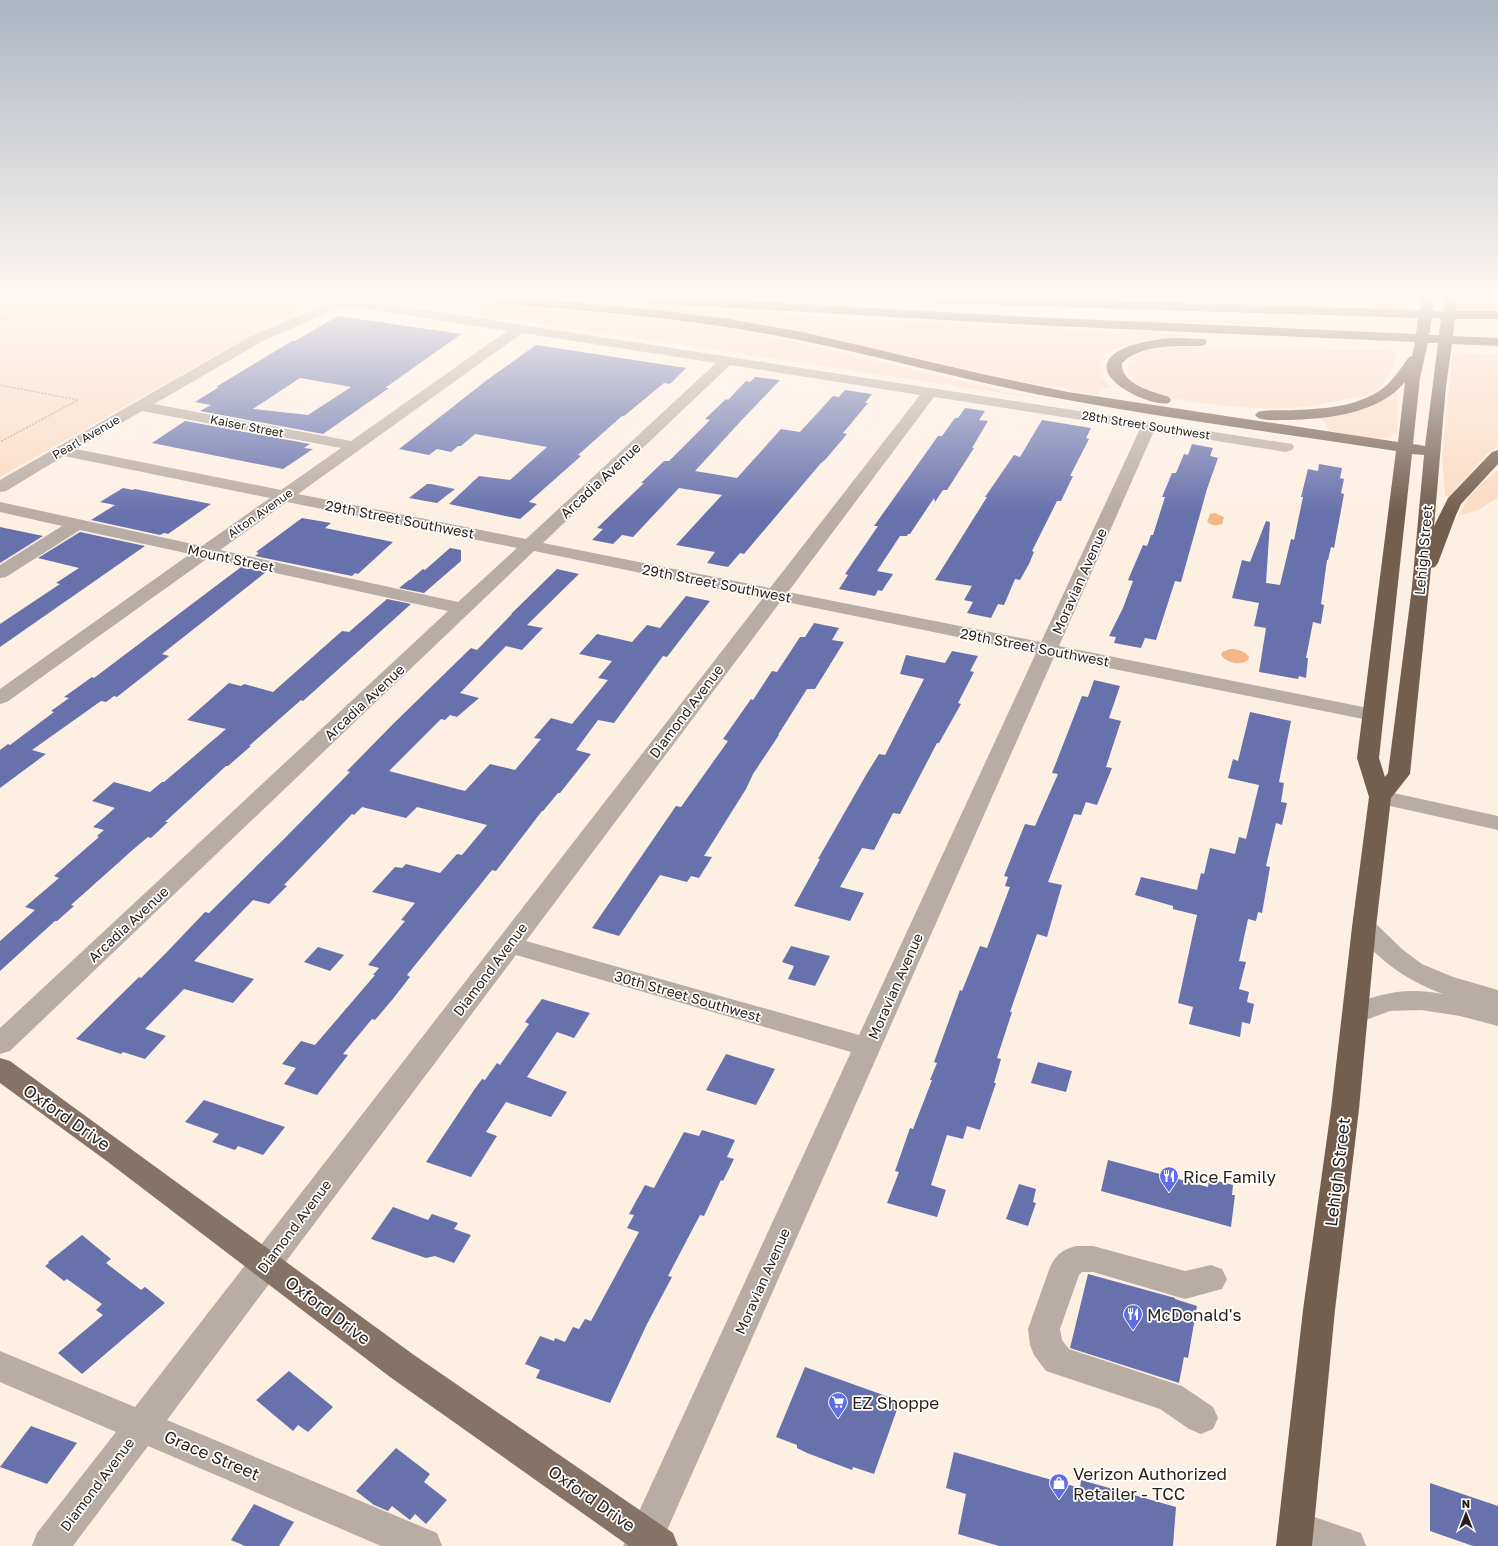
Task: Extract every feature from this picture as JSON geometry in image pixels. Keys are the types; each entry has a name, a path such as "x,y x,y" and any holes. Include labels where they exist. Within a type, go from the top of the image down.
{"highway":[{"path":"943,369 1068,396 1433,452"},
{"path":"1114,369 1116,376 1130,387 1161,399 1224,412 1270,415 1298,414 1342,409 1375,399 1387,392 1397,383 1408,369"},
{"name":"Lehigh Street","path":"1295,1538 1380,797 1368,758 1404,447 1415,369"},
{"name":"Lehigh Street","path":"1380,797 1399,774 1420,587 1442,369"},
{"path":"1420,587 1447,515 1454,502 1498,455"}],"main road":[{"name":"Oxford Drive","path":"0,1068 402,1366 649,1543"}],"street":[{"name":"Pearl Avenue","path":"0,487 204,369"},
{"name":"Alton Avenue","path":"0,698 462,369"},
{"name":"Arcadia Avenue","path":"0,1044 717,369"},
{"name":"28th Street Southwest","path":"785,369 1286,447"},
{"name":"Diamond Avenue","path":"50,1546 930,392"},
{"name":"Kaiser Street","path":"139,406 355,446"},
{"name":"Moravian Avenue","path":"649,1543 868,1047 1149,426"},
{"name":"29th Street Southwest","path":"61,451 1373,716"},
{"name":"Mount Street","path":"0,507 462,609"},
{"path":"0,573 77,524"},
{"path":"1380,797 1498,823"},
{"path":"1364,927 1396,957 1412,969 1436,982 1498,999"},
{"name":"30th Street Southwest","path":"508,944 868,1047"},
{"path":"1355,1014 1378,1004 1395,1001 1421,1000 1454,1004 1498,1016"},
{"path":"1201,1418 1170,1398 1058,1360 1046,1345 1044,1329 1066,1267 1076,1259 1093,1259 1185,1286 1211,1279"},
{"name":"Grace Street","path":"0,1366 424,1546"},
{"path":"1295,1538 1348,1546"}],"path":[{"path":"0,385 78,400 0,442"}],"shaded area":[{"path":"0,369 191,369 0,477"},
{"path":"842,369 912,369 1012,393 1067,403"},
{"path":"963,369 1100,369 1103,378 1113,387 1100,389 1097,395 1067,390 1064,387 998,377"},
{"path":"1128,369 1391,369 1382,385 1370,395 1357,396 1312,406 1295,407 1250,408 1197,402 1171,397 1149,390 1134,381"},
{"path":"1451,369 1498,369 1498,446 1486,455 1449,496 1445,496 1442,454"},
{"path":"1394,391 1397,394 1397,432 1392,436 1385,438 1364,437 1327,430 1326,424 1317,416"},
{"path":"1498,470 1498,497 1480,509 1459,516 1475,490"},
{"path":"1215,513 1224,517 1222,524 1214,525 1207,522 1210,514"},
{"path":"1230,649 1243,651 1249,657 1248,660 1241,663 1230,662 1221,655 1222,652"}],"building":[{"path":"245,369 412,369 385,388 389,388 323,434 200,411 211,405 195,402 219,387 216,387","holes":["300,378 351,387 308,415 253,409"]},
{"path":"502,369 685,369 670,384 664,383 624,416 622,416 578,455 581,456 529,502 537,504 520,519 449,504 479,476 510,480 547,447 475,434 451,452 437,449 429,455 399,449"},
{"path":"755,377 780,380 695,471 737,478 781,429 800,432 833,396 839,397 845,390 872,394 865,403 868,403 843,433 847,434 744,554 740,553 728,567 707,563 715,552 676,545 722,495 679,488 633,537 622,535 613,544 592,540 603,529 597,528 644,483 641,483 664,461 669,461 710,420 705,419 726,399 728,400 746,381 750,382"},
{"path":"965,408 985,411 979,420 988,421 972,448 974,448 947,490 943,490 935,502 934,498 910,534 907,536 900,536 877,571 893,574 882,591 878,590 875,596 839,589 848,575 845,574 878,526 874,526 938,436 942,436 955,418 958,418"},
{"path":"1042,420 1091,428 1086,438 1089,439 1070,476 1073,476 1061,501 1057,501 1032,551 1034,552 1029,564 1020,580 1015,579 1004,605 998,604 991,618 967,613 973,602 964,600 972,586 935,580 987,497 985,497 1014,455 1020,457"},
{"path":"185,421 310,444 304,448 313,449 283,469 152,443"},
{"path":"1192,444 1213,448 1210,456 1218,458 1207,489 1181,582 1175,581 1156,640 1145,638 1141,648 1114,643 1116,637 1109,636 1123,608 1133,581 1128,580 1143,545 1147,546 1151,535 1153,535 1165,497 1162,497 1172,473 1176,473 1184,454 1188,455"},
{"path":"1319,464 1342,468 1340,478 1344,479 1341,493 1344,494 1334,548 1331,547 1327,560 1321,604 1324,605 1321,624 1313,622 1306,658 1308,658 1306,678 1299,676 1298,679 1259,672 1266,628 1254,626 1259,603 1232,598 1242,560 1250,562 1266,521 1270,522 1266,583 1280,585 1291,539 1294,540 1303,497 1301,497 1308,469 1318,471"},
{"path":"427,484 455,489 437,503 409,498"},
{"path":"123,488 211,504 168,534 164,533 160,535 91,520 115,505 100,502"},
{"path":"302,518 331,523 325,528 393,542 358,574 355,573 352,576 255,556 259,553 256,552"},
{"path":"0,527 43,536 0,563"},
{"path":"80,532 145,546 0,647 0,624 60,584 56,583 79,568 38,558"},
{"path":"450,548 461,550 461,561 424,593 399,588 423,569 425,570"},
{"path":"241,567 266,572 162,654 169,656 117,697 114,696 106,702 101,701 32,750 46,754 0,788 0,750 8,744 10,745 54,712 51,711 69,698 64,697 92,677 94,678"},
{"path":"557,569 579,574 527,625 543,628 522,650 506,646 460,693 479,698 457,717 450,715 445,720 441,719 389,771 465,791 490,764 515,770 541,739 534,738 551,718 572,724 608,680 598,678 612,661 579,654 597,634 632,642 647,625 660,628 686,596 710,601 667,657 663,656 614,723 598,720 576,750 591,754 560,793 558,793 542,811 496,871 492,870 407,975 410,977 392,1000 375,1020 372,1019 343,1054 348,1055 317,1095 284,1084 296,1068 282,1064 301,1041 315,1045 375,975 373,975 379,968 368,965 405,921 401,920 415,903 372,892 395,867 402,868 406,864 440,873 457,854 462,855 487,825 417,807 406,818 362,807 354,815 352,814 284,885 287,886 269,904 253,900 194,961 254,979 233,1003 184,989 145,1029 166,1036 145,1059 123,1052 121,1054 76,1039 139,977 141,978 205,912 209,913 284,839 350,772 347,771 393,724 471,648 477,650"},
{"path":"387,599 411,604 303,701 301,700 249,746 251,746 228,766 226,766 165,822 168,822 151,838 148,837 136,847 71,905 74,906 57,921 55,921 0,971 0,941 35,910 25,907 59,878 54,876 99,837 97,836 104,830 93,827 115,808 92,801 114,782 150,792 164,782 226,729 187,720 229,683 241,686 244,684 273,692 342,631 349,632"},
{"path":"814,623 839,628 832,640 844,642 815,689 807,689 753,774 746,789 704,856 712,857 699,878 691,876 687,882 660,875 619,936 592,928 676,806 681,807 728,741 723,739 751,699 753,700 772,671 777,672 800,637 805,637"},
{"path":"952,651 978,656 970,671 974,672 958,703 961,704 939,743 937,743 900,814 893,813 874,850 862,848 840,887 864,893 850,921 794,906 820,859 818,859 866,775 879,754 885,755 924,679 900,674 906,655 945,663"},
{"path":"1094,680 1120,686 1109,718 1121,721 1106,767 1112,768 1097,805 1086,802 1081,815 1074,814 1048,882 1062,885 1047,937 1037,934 1010,1012 1012,1012 997,1058 1001,1059 994,1083 996,1083 980,1130 967,1126 963,1139 947,1135 931,1185 946,1190 937,1217 887,1203 899,1172 895,1171 910,1128 913,1129 932,1080 930,1080 937,1063 934,1062 960,990 962,991 980,946 987,948 1010,887 1005,886 1008,877 1004,876 1025,824 1035,826 1058,774 1052,773 1082,696 1088,697"},
{"path":"1250,712 1291,721 1279,782 1284,783 1281,802 1287,803 1282,825 1276,823 1266,866 1270,867 1262,913 1258,912 1256,921 1248,919 1239,961 1246,962 1239,989 1249,992 1247,1002 1254,1004 1250,1024 1242,1022 1240,1037 1189,1024 1193,1007 1178,1003 1197,915 1173,909 1173,906 1135,895 1141,877 1197,890 1201,873 1204,874 1210,848 1235,854 1239,837 1246,839 1259,785 1228,778 1233,759 1238,761"},
{"path":"791,946 830,956 815,986 788,979 794,966 782,962"},
{"path":"318,947 344,955 330,971 304,962"},
{"path":"542,999 590,1013 574,1038 557,1032 527,1077 567,1092 551,1117 506,1102 486,1132 497,1136 471,1177 426,1162 482,1079 485,1080 497,1063 500,1065 529,1024 525,1022"},
{"path":"726,1054 775,1069 756,1105 706,1090"},
{"path":"1038,1062 1072,1071 1066,1092 1031,1083"},
{"path":"204,1100 285,1127 263,1155 238,1146 235,1150 212,1142 219,1134 185,1122"},
{"path":"702,1130 735,1140 727,1157 734,1159 723,1181 721,1180 704,1216 700,1215 668,1276 672,1277 647,1324 610,1403 536,1378 540,1370 525,1364 540,1336 554,1341 555,1338 565,1342 573,1327 579,1329 585,1319 591,1321 639,1232 627,1228 634,1215 629,1214 645,1185 654,1188 684,1132 699,1136"},
{"name":"Rice Family","path":"1108,1160 1208,1187 1209,1179 1233,1185 1232,1195 1235,1195 1231,1227 1101,1191"},
{"path":"1019,1184 1036,1189 1033,1202 1036,1203 1028,1226 1006,1219"},
{"path":"393,1207 428,1220 432,1214 458,1223 454,1229 471,1235 454,1263 435,1256 426,1258 371,1239"},
{"path":"82,1235 111,1259 106,1263 141,1290 145,1287 165,1303 82,1374 58,1353 103,1315 96,1310 102,1304 67,1279 64,1281 45,1266"},
{"name":"McDonald's","path":"1088,1274 1175,1298 1197,1306 1188,1358 1184,1357 1179,1383 1070,1348"},
{"name":"EZ Shoppe","path":"805,1367 900,1401 874,1474 853,1467 852,1470 807,1453 797,1448 797,1445 776,1437"},
{"path":"289,1371 333,1407 308,1432 298,1425 293,1431 256,1400"},
{"path":"31,1426 77,1443 47,1484 0,1467"},
{"path":"396,1448 430,1474 424,1482 447,1500 426,1524 415,1514 410,1520 392,1506 388,1511 374,1505 356,1491"},
{"name":"Verizon Authorized Retailer - TCC","path":"954,1452 1080,1488 1081,1480 1176,1507 1173,1546 999,1546 958,1534 966,1494 946,1488"},
{"path":"1430,1483 1498,1506 1498,1546 1473,1546 1430,1531"},
{"path":"254,1504 294,1522 279,1546 245,1546 231,1540"}],"place":[{"name":"Rice Family","path":"1169,1193"},
{"name":"McDonald's","path":"1133,1331"},
{"name":"EZ Shoppe","path":"838,1419"},
{"name":"Verizon Authorized Retailer - TCC","path":"1059,1500"}]}
